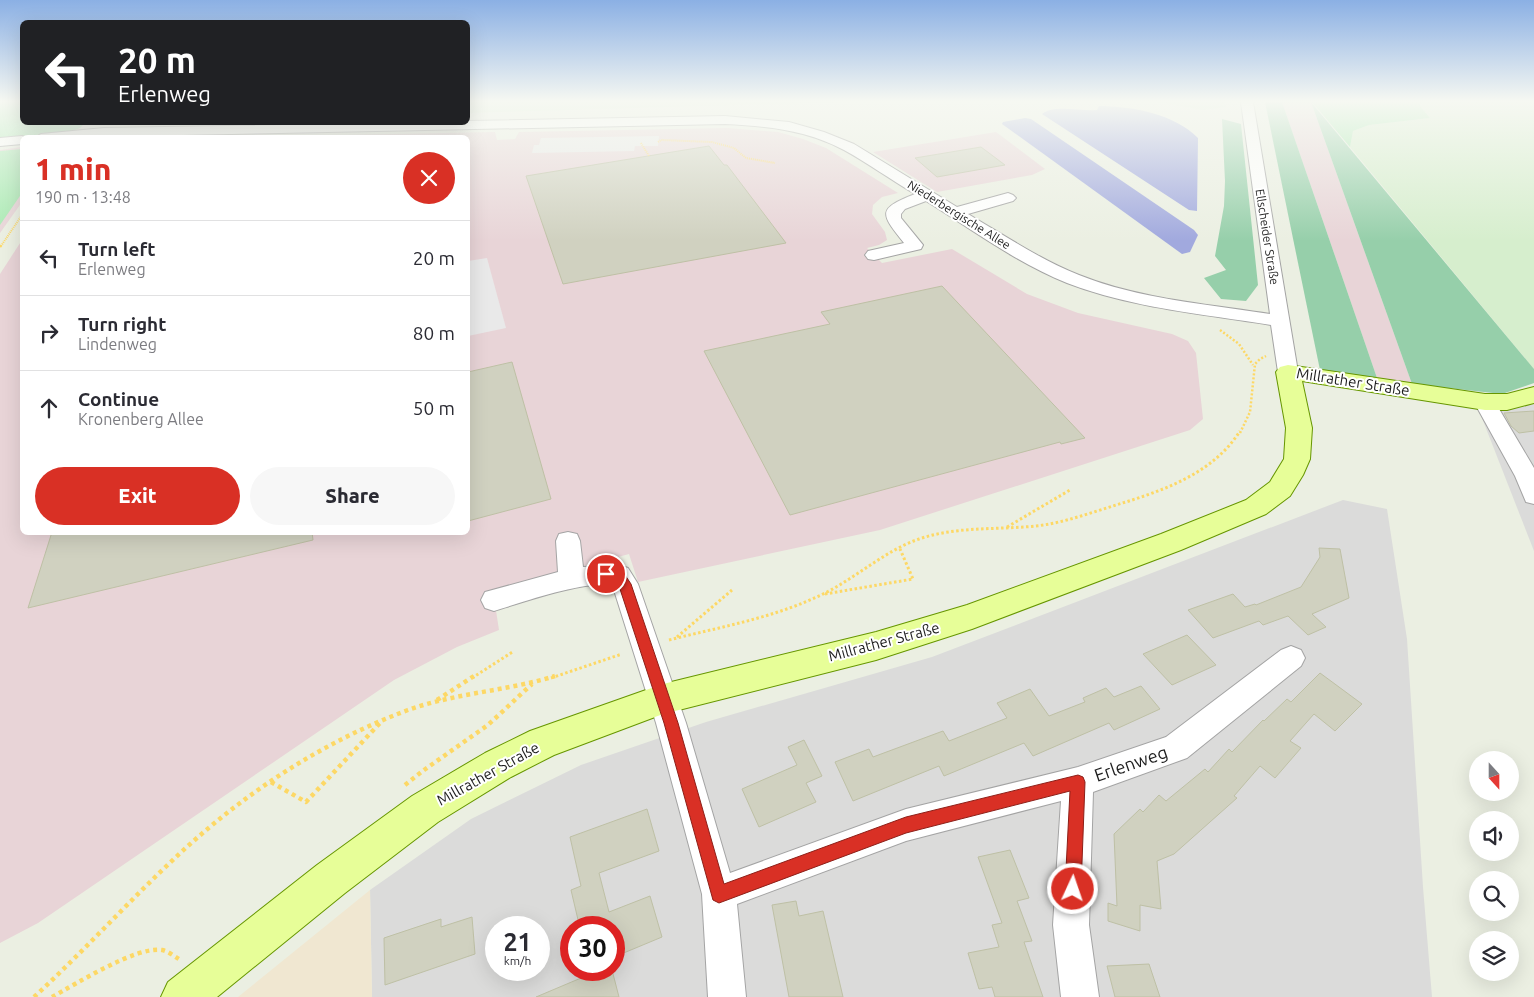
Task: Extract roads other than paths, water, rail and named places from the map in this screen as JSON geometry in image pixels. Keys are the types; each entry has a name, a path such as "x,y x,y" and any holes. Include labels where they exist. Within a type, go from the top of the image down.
{"main road":[{"name":"Millrather Straße","path":"183,997 324,885 426,809 498,765 542,743 663,699 876,646 936,628 1171,542 1256,507 1280,489 1290,475 1296,459 1299,428 1288,372 1475,401 1507,402 1534,395"}],"street":[{"name":"Niederbergische Allee","path":"850,149 1036,261 1098,288 1136,298 1280,320"},
{"name":"Ellscheider Straße","path":"1254,149 1288,372"},
{"path":"874,255 920,250 893,219 893,213 899,206 927,195"},
{"path":"956,212 1008,198"},
{"path":"1475,401 1527,476 1534,496"},
{"path":"568,540 571,579"},
{"path":"494,600 571,579 606,574 619,575 624,584 663,699 719,894 726,997"},
{"name":"Erlenweg","path":"719,894 906,825 1078,782 1176,748 1291,658"},
{"path":"1078,782 1071,925 1080,997"}],"water":[{"path":"1036,149 1074,149 1194,230 1198,235 1190,252 1182,254"},
{"path":"1095,149 1198,149 1197,211 1189,210"}]}
